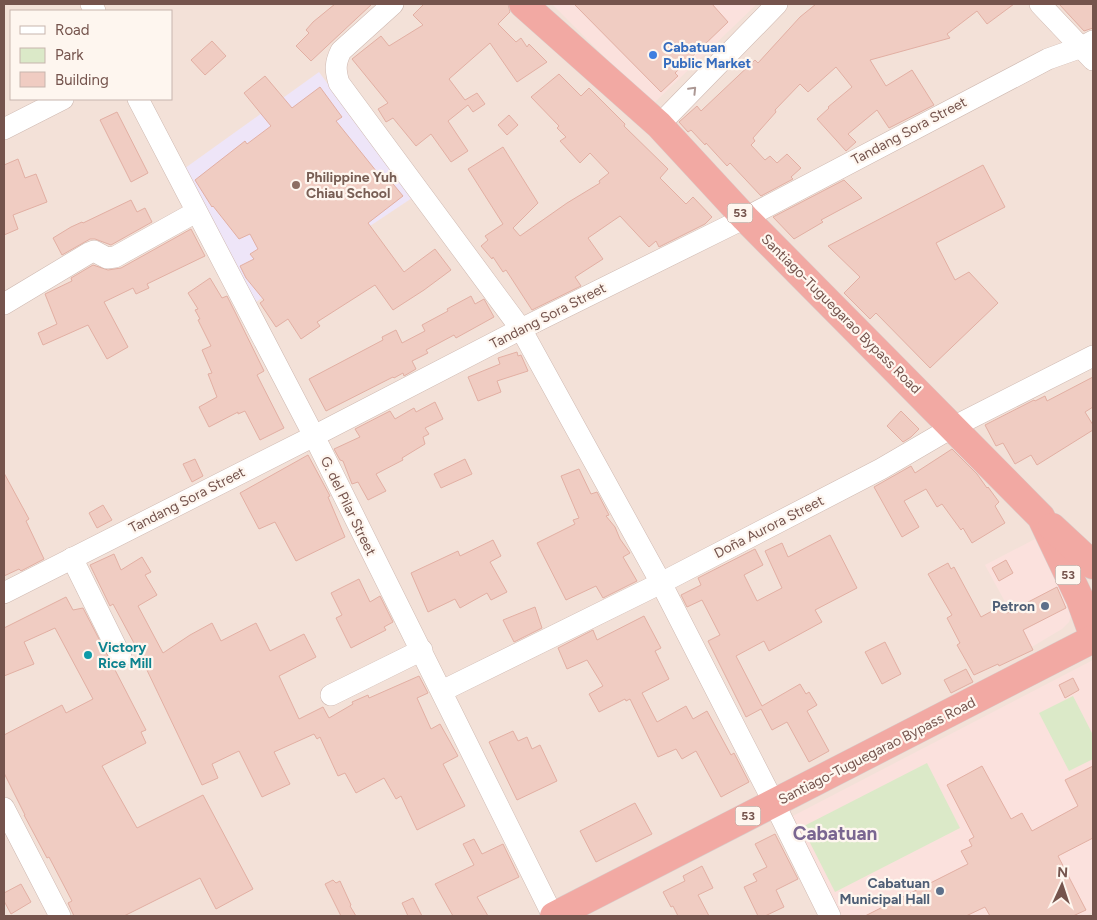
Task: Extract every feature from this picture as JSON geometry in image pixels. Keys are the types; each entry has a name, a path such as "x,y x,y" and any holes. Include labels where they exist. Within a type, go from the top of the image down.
{"highway":[{"name":"Santiago-Tuguegarao Bypass Road","path":"524,4 658,125 745,218 1040,517 1080,599 1093,635"},
{"path":"1040,517 1093,565"},
{"name":"Santiago-Tuguegarao Bypass Road","path":"554,916 1093,639"}],"street":[{"path":"393,4 341,51 335,70 340,83 522,329 661,583 830,916"},
{"path":"658,125 777,4"},
{"path":"1040,4 1090,49"},
{"name":"Tandang Sora Street","path":"4,593 522,329 745,218 1048,59 1090,49"},
{"path":"4,128 61,100"},
{"name":"G. del Pilar Street","path":"139,100 314,436 554,916"},
{"path":"4,304 89,252 94,251 107,258 115,257 196,212"},
{"name":"Doña Aurora Street","path":"442,691 661,583 881,469 952,427 1093,356"},
{"path":"72,558 121,657"},
{"path":"331,695 422,650"},
{"path":"4,808 60,916"}],"shaded area":[{"path":"4,4 1093,4 1093,916 4,916"},
{"name":"Cabatuan Public Market","path":"552,4 757,4 652,105"},
{"name":"Philippine Yuh Chiau School","path":"319,72 412,198 256,302 181,171"},
{"path":"1035,539 1072,613 1069,622 1062,629 1030,648 985,565"},
{"path":"1093,660 1093,912 1085,916 840,916 789,818"}],"green space":[{"path":"1073,696 1093,735 1093,759 1069,771 1039,713"},
{"path":"927,763 960,828 835,892 802,827"}],"building":[{"path":"335,4 372,4 311,61 296,46 309,33 306,30 313,22"},
{"path":"424,4 508,4 510,12 498,24 516,42 521,38 527,47 529,44 547,62 517,82 490,43 449,79 465,100 477,93 485,104 473,112 468,105 448,121 468,151 451,162 431,134 416,146 393,118 386,122 378,109 388,103 352,59 381,36 389,46 423,25 413,15"},
{"name":"Cabatuan Public Market","path":"574,4 712,4 728,22 675,73 678,76 661,92"},
{"path":"816,4 1014,4 987,24 977,11 947,34 950,38 870,60 886,86 912,70 934,105 889,128 877,110 848,134 856,142 846,151 817,119 852,87 836,67 808,92 800,84 775,110 776,112 753,138 755,141 751,145 765,160 770,156 777,163 787,154 801,168 791,177 793,179 761,196 730,163 727,166 706,143 705,145 691,130 688,132 679,122 697,106 701,111 755,60 758,63 800,17"},
{"path":"1059,4 1093,4 1093,28 1084,31"},
{"path":"212,41 226,56 205,75 191,60"},
{"path":"559,74 581,96 589,88 668,169 660,178 686,204 693,197 712,217 705,224 659,247 656,241 649,247 620,216 588,238 603,259 575,277 581,286 532,310 506,270 503,272 493,257 492,259 481,246 488,240 485,236 503,224 468,169 503,147 538,203 513,228 520,236 567,203 600,183 599,181 609,173 590,153 580,163 560,141 566,137 557,128 559,126 531,97"},
{"name":"Philippine Yuh Chiau School","path":"265,76 292,108 320,87 342,117 336,121 385,182 389,179 403,196 368,223 404,272 435,249 451,270 393,310 375,285 317,322 320,326 301,339 288,319 276,327 260,303 264,300 246,278 240,266 254,259 250,254 258,249 250,234 239,239 212,207 195,180 245,141 247,144 271,126 244,93"},
{"path":"117,112 148,173 131,182 100,120"},
{"path":"509,115 518,125 507,135 498,125"},
{"path":"18,159 25,178 36,174 47,202 13,215 18,229 4,235 4,165"},
{"path":"983,165 1005,207 936,243 955,280 969,272 998,303 930,368 876,313 870,319 844,293 860,277 828,246"},
{"path":"844,180 862,198 821,220 823,222 794,239 773,217"},
{"path":"131,200 137,212 145,208 152,222 111,245 90,239 62,255 53,238 71,227"},
{"path":"191,229 205,256 147,284 149,288 136,294 133,288 104,302 128,347 107,359 88,325 43,345 38,333 57,324 45,294 72,281 71,278 93,265 108,270 121,268"},
{"path":"210,278 222,298 227,296 236,314 264,371 257,375 284,428 260,440 245,411 238,414 238,412 209,427 199,407 217,397 208,374 212,373 202,350 211,346 198,320 200,319 195,310 198,309 188,293"},
{"path":"471,296 475,304 484,299 494,317 456,338 454,335 426,350 428,353 412,361 416,369 404,376 403,373 393,377 326,411 309,379 383,340 382,337 396,330 402,343 425,331 422,325"},
{"path":"517,352 518,356 521,355 528,371 497,381 501,392 478,401 468,377 500,364 498,358"},
{"path":"1093,377 1093,407 1085,412 1093,425 1093,430 1037,465 1031,455 1015,464 1003,443 996,446 985,425 1034,400 1045,396 1047,401"},
{"path":"435,402 443,419 425,428 429,434 423,437 425,444 402,458 403,460 376,474 386,491 368,500 358,482 352,484 343,461 340,460 334,449 360,437 355,429 390,411 395,419 414,408 416,412"},
{"path":"901,411 919,429 903,442 887,426"},
{"path":"952,449 977,474 999,502 995,506 1005,523 972,543 963,528 961,530 942,504 937,507 926,489 904,501 919,527 902,537 874,487 911,466 915,473"},
{"path":"308,455 330,496 328,497 345,537 296,561 275,522 259,529 240,493"},
{"path":"195,459 203,476 192,482 183,464"},
{"path":"465,459 472,474 441,488 434,474"},
{"path":"579,469 591,494 597,492 609,515 606,516 615,527 620,539 630,553 623,557 637,581 603,598 596,586 566,600 537,543 575,524 573,520 579,518 561,476"},
{"path":"4,473 29,519 26,521 44,559 21,571 19,569 4,576"},
{"path":"103,505 112,520 97,528 89,513"},
{"path":"830,535 857,588 815,610 822,622 769,651 764,641 736,656 762,706 800,684 806,694 809,692 817,705 807,711 829,751 809,762 787,722 772,730 761,709 746,717 708,641 720,635 702,600 687,607 681,595 701,585 698,578 755,549 763,565 744,575 757,601 782,588 765,551 782,543 788,557"},
{"path":"493,540 501,556 490,562 507,592 491,600 487,593 460,608 455,599 428,612 411,573 458,551 460,556"},
{"path":"114,554 121,570 142,557 151,572 145,575 157,595 138,606 163,653 212,623 221,641 256,623 270,651 304,634 316,657 279,676 299,719 323,707 329,718 353,704 352,702 368,695 369,698 419,676 428,693 417,698 431,729 440,724 458,756 443,764 465,806 417,830 401,796 396,799 384,778 356,793 345,773 338,776 320,737 317,739 314,734 274,752 290,784 262,797 239,751 212,764 218,778 202,785 134,643 113,604 110,606 90,565"},
{"path":"1006,560 1013,573 999,581 992,568"},
{"path":"948,563 951,569 954,567 981,617 1003,605 1007,613 1057,587 1066,608 1023,630 1033,650 974,675 957,645 960,643 947,618 952,615 928,574"},
{"path":"359,579 370,602 380,596 393,622 384,627 386,630 351,648 336,618 342,615 331,593"},
{"path":"66,597 73,610 83,608 146,730 141,732 146,743 102,766 137,828 203,795 253,889 216,909 200,878 124,916 74,916 68,903 72,901 24,815 4,773 4,735 62,705 66,713 93,699 55,628 24,642 34,664 4,676 4,628"},
{"path":"535,607 542,628 514,642 503,620"},
{"path":"644,616 661,648 655,651 669,679 642,693 657,722 686,706 693,719 707,711 731,755 734,753 749,782 721,797 696,751 682,759 676,749 658,757 630,699 626,701 625,699 599,712 589,694 603,686 587,660 567,669 558,648 593,630 597,640"},
{"path":"885,642 901,674 882,684 865,652"},
{"path":"966,669 973,682 951,693 944,680"},
{"path":"1073,678 1079,690 1065,698 1059,685"},
{"path":"513,731 518,741 527,737 532,749 540,745 557,781 517,800 489,742"},
{"path":"982,766 1011,819 1022,813 1032,831 1078,806 1065,780 1093,766 1093,838 1058,856 1086,910 1073,916 990,916 985,907 966,916 865,916 968,864 961,851 972,846 969,840 974,837 947,785"},
{"path":"635,803 652,834 596,862 580,831"},
{"path":"775,834 798,879 776,890 784,907 765,916 758,916 744,887 757,881 753,874 767,867 755,844"},
{"path":"474,839 482,854 503,844 519,877 477,897 488,916 453,916 435,884 474,865 463,844"},
{"path":"702,866 713,888 698,895 709,916 678,916 663,892 685,881 683,876"},
{"path":"333,880 336,883 340,881 356,916 341,916 325,884"},
{"path":"21,884 31,902 11,914 4,901 4,893"},
{"path":"413,898 422,916 408,916 402,903"}],"place":[{"name":"Cabatuan Public Market","path":"653,55"},
{"name":"Philippine Yuh Chiau School","path":"296,185"},
{"name":"Petron","path":"1045,606"},
{"name":"Victory Rice Mill","path":"88,655"},
{"name":"Cabatuan Municipal Hall","path":"940,891"}],"district":[{"name":"Cabatuan","path":"835,833"}]}
